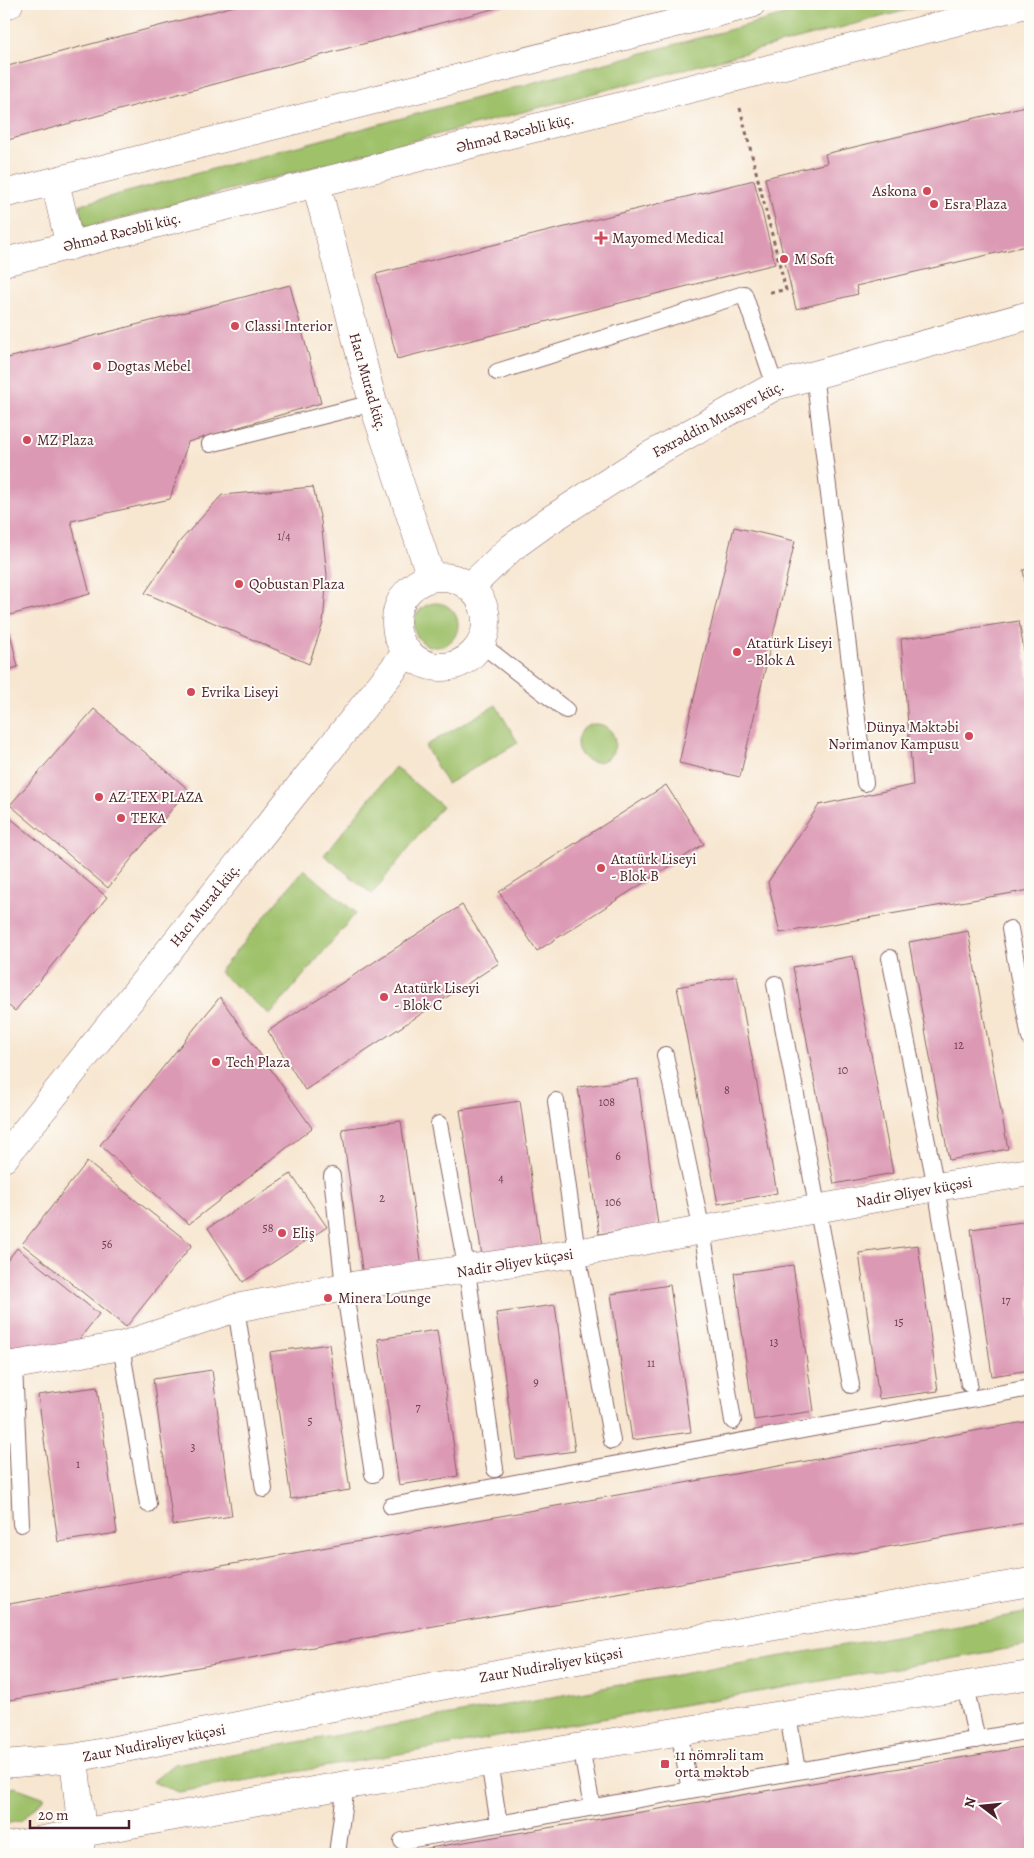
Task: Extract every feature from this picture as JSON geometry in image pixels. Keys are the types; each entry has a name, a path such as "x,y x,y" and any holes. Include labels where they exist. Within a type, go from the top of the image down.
{"street":[{"path":"4,5 9,4"},
{"path":"4,194 698,10 751,4"},
{"name":"Əhməd Rəcəbli küç.","path":"4,262 1026,4"},
{"path":"55,182 70,246"},
{"name":"Hacı Murad küç.","path":"316,183 373,402 432,577"},
{"name":"Fəxrəddin Musayev küç.","path":"470,587 511,548 547,522 649,456 775,386 1030,315"},
{"path":"432,577 456,579 470,587 481,600 486,617 486,631 481,644 461,664 447,668 433,667 418,662 407,652 399,640 395,624 398,608 405,594 417,583 432,577"},
{"name":"Hacı Murad küç.","path":"4,1158 407,652"},
{"name":"Nadir Əliyev küçəsi","path":"9,1365 121,1346 236,1308 344,1287 467,1271 577,1253 936,1187 1030,1172"},
{"name":"Zaur Nudirəliyev küçəsi","path":"4,1764 74,1758 537,1667 1030,1582"},
{"path":"4,1847 80,1843 346,1785 1030,1675"},
{"name":"Zaur Nudirəliyev küçəsi","path":"74,1758 80,1843"}],"lane":[{"path":"497,372 744,294 775,386"},
{"path":"814,374 865,783"},
{"path":"210,444 373,402"},
{"path":"481,644 566,710"},
{"path":"1010,929 1030,1038"},
{"path":"890,958 936,1187 969,1384"},
{"path":"775,984 851,1385"},
{"path":"665,1055 702,1231 733,1421"},
{"path":"556,1101 577,1253 612,1441"},
{"path":"439,1124 467,1271 495,1469"},
{"path":"332,1176 344,1287 373,1474"},
{"path":"236,1308 264,1489"},
{"path":"121,1346 148,1504"},
{"path":"9,1365 21,1524"},
{"path":"391,1506 1030,1388"},
{"path":"965,1686 977,1740"},
{"path":"788,1714 797,1771"},
{"path":"402,1841 1030,1730"},
{"path":"679,1732 690,1790"},
{"path":"581,1747 592,1807"},
{"path":"489,1762 499,1824"},
{"path":"337,1854 346,1785"}],"path":[{"path":"732,78 786,290 744,294"}],"green space":[{"path":"825,4 930,4 85,228 79,205"},
{"path":"436,603 448,607 454,613 458,625 454,637 448,643 436,647 424,643 418,637 414,625 418,613 424,607"},
{"path":"496,705 518,743 447,784 425,746"},
{"path":"596,724 609,730 615,743 609,756 596,762 583,756 577,743 583,730"},
{"path":"395,767 442,806 372,894 324,855"},
{"path":"304,869 356,913 270,1015 219,972"},
{"path":"1030,1612 1030,1645 179,1792 152,1782 175,1764"},
{"path":"15,1787 45,1798 21,1821 4,1824 4,1789"}],"building":[{"path":"242,4 511,4 4,141 4,52 8,66"},
{"name":"Esra Plaza","path":"1030,105 1030,245 856,286 858,294 796,309 765,178 827,163 825,154"},
{"path":"754,180 775,264 397,359 376,274"},
{"path":"290,285 321,403 188,442 170,499 71,521 90,594 6,616 18,667 4,671 4,359"},
{"name":"Qobustan Plaza","path":"313,487 321,521 327,575 323,623 309,664 145,593 181,540 222,495"},
{"name":"Atatürk Liseyi - Blok A","path":"734,527 795,541 740,777 679,763"},
{"path":"1030,569 1030,602 1029,602 1023,570"},
{"name":"Dünya Məktəbi Nərimanov Kampusu","path":"1019,621 1030,687 1030,890 780,933 768,882 819,805 913,785 901,639"},
{"name":"AZ-TEX PLAZA","path":"94,709 188,789 108,888 10,805"},
{"name":"Atatürk Liseyi - Blok B","path":"666,785 704,844 537,951 499,892"},
{"path":"4,813 107,897 15,1011 4,1002"},
{"name":"Atatürk Liseyi - Blok C","path":"462,905 499,963 305,1090 268,1031"},
{"path":"968,931 1008,1149 949,1160 909,942"},
{"path":"853,956 893,1173 834,1184 793,967"},
{"path":"737,976 777,1193 718,1204 677,987"},
{"name":"Tech Plaza","path":"220,997 312,1128 189,1224 100,1145"},
{"path":"638,1079 658,1225 599,1234 578,1087"},
{"path":"520,1101 541,1247 482,1256 460,1110"},
{"path":"401,1121 422,1267 363,1276 342,1129"},
{"path":"87,1162 192,1245 126,1327 22,1244"},
{"path":"291,1174 327,1227 243,1282 208,1228"},
{"path":"1030,1221 1030,1370 992,1376 971,1229"},
{"path":"918,1245 938,1391 879,1399 859,1253"},
{"path":"17,1248 99,1314 70,1351 4,1358 4,1265"},
{"path":"793,1265 814,1411 754,1420 734,1273"},
{"path":"670,1285 691,1432 632,1440 611,1294"},
{"path":"555,1305 575,1451 516,1459 496,1313"},
{"path":"437,1330 458,1476 399,1485 378,1339"},
{"path":"329,1344 350,1490 291,1499 270,1352"},
{"path":"212,1370 232,1516 173,1525 153,1379"},
{"path":"97,1387 117,1533 58,1542 38,1395"},
{"path":"1030,1421 1030,1522 4,1701 4,1605"},
{"path":"1030,1746 1030,1854 400,1854 400,1853"}],"place":[{"name":"Askona","path":"927,191"},
{"name":"Esra Plaza","path":"934,204"},
{"name":"Mayomed Medical","path":"601,238"},
{"name":"M Soft","path":"784,259"},
{"name":"Classi Interior","path":"235,326"},
{"name":"Dogtas Mebel","path":"97,366"},
{"name":"MZ Plaza","path":"27,440"},
{"name":"Qobustan Plaza","path":"239,584"},
{"name":"Atatürk Liseyi - Blok A","path":"737,652"},
{"name":"Evrika Liseyi","path":"191,692"},
{"name":"Dünya Məktəbi Nərimanov Kampusu","path":"969,736"},
{"name":"AZ-TEX PLAZA","path":"99,797"},
{"name":"TEKA","path":"121,818"},
{"name":"Atatürk Liseyi - Blok B","path":"601,868"},
{"name":"Atatürk Liseyi - Blok C","path":"384,997"},
{"name":"Tech Plaza","path":"216,1062"},
{"name":"Eliş","path":"282,1233"},
{"name":"Minera Lounge","path":"328,1298"},
{"name":"11 nömrəli tam orta məktəb","path":"665,1764"}]}
